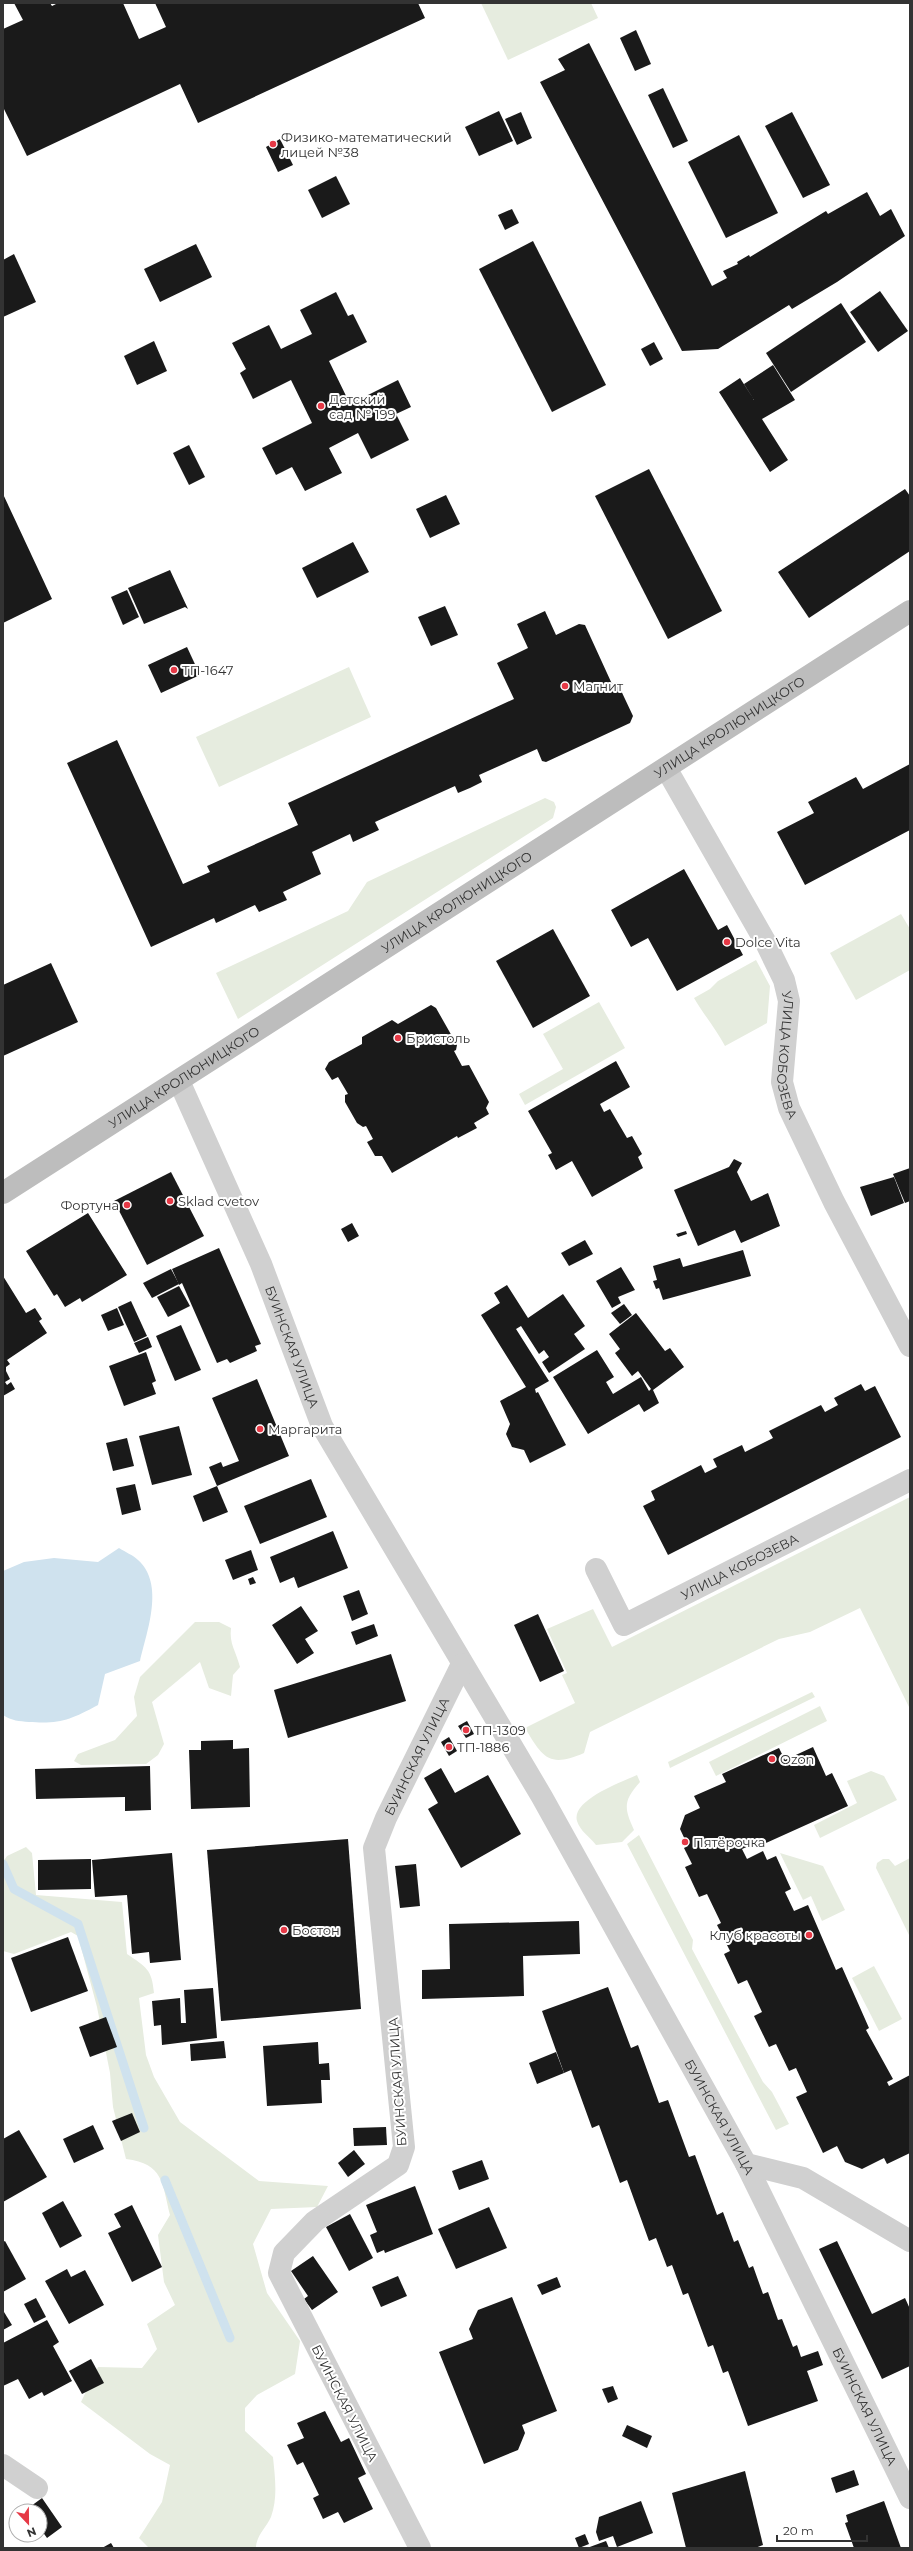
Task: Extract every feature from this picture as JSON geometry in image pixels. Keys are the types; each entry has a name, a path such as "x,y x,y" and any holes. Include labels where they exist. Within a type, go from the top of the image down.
{"street":[{"name":"УЛИЦА КРОЛЮНИЦКОГО","path":"3,1193 910,611"},
{"name":"УЛИЦА КОБОЗЕВА","path":"666,768 766,943 784,980 789,1001 782,1082 789,1108 834,1202 910,1346"},
{"name":"БУИНСКАЯ УЛИЦА","path":"179,1081 261,1264 322,1426 542,1797 746,2164 910,2498"},
{"name":"УЛИЦА КОБОЗЕВА","path":"596,1569 624,1625 910,1480"},
{"name":"БУИНСКАЯ УЛИЦА","path":"420,2548 279,2273 284,2253 289,2247 315,2221 398,2165 404,2147 374,1848 386,1818 462,1664"},
{"path":"746,2164 803,2178 910,2241"},
{"path":"3,2465 37,2488"}],"shaded area":[{"path":"481,3 591,3 598,18 508,60"},
{"path":"349,667 371,717 219,787 196,737"},
{"path":"545,798 554,802 556,807 553,818 238,1019 216,973 348,911 367,882"},
{"path":"901,914 910,929 910,970 856,1000 830,953"},
{"path":"756,960 770,986 767,1023 725,1046 694,998 710,989 718,981"},
{"path":"599,1002 625,1048 525,1105 519,1094 563,1069 543,1034"},
{"path":"910,1497 910,1709 860,1608 810,1632 779,1639 590,1732 584,1753 563,1760 555,1760 542,1753 531,1738 525,1728 575,1703 562,1675 567,1673 547,1629 593,1609 612,1647"},
{"path":"195,1622 219,1622 231,1628 231,1639 240,1667 233,1675 231,1696 209,1688 200,1662 152,1702 164,1744 158,1755 146,1764 81,1765 74,1761 78,1754 115,1740 137,1716 134,1697 140,1677"},
{"path":"812,1692 815,1697 670,1768 668,1762"},
{"path":"820,1706 827,1721 716,1776 709,1762"},
{"path":"871,1771 884,1776 897,1800 820,1838 814,1825 857,1803 847,1781"},
{"path":"637,1775 640,1782 630,1794 627,1805 628,1816 634,1830 622,1842 596,1845 578,1825 577,1813 589,1799 610,1787"},
{"path":"639,1835 693,1940 692,1949 763,2082 772,2092 789,2124 776,2130 627,1844"},
{"path":"26,1847 32,1853 36,1895 122,1902 127,1954 147,1969 153,1985 154,1993 139,1998 146,2055 154,2077 180,2122 259,2181 328,2186 317,2207 271,2209 253,2244 267,2293 300,2341 295,2374 257,2395 245,2408 245,2431 273,2457 275,2472 275,2502 273,2510 269,2521 259,2536 256,2548 149,2548 139,2538 162,2502 170,2465 150,2454 81,2402 98,2367 142,2368 157,2349 147,2324 175,2305 164,2282 158,2235 170,2215 163,2185 155,2170 148,2165 126,2159 113,2107 110,2073 97,2007 78,1936 71,1932 14,1954 3,1951 3,1862 7,1856"},
{"path":"780,1853 823,1866 845,1910 822,1921 811,1896 803,1900"},
{"path":"910,1858 910,1937 876,1868 877,1863 883,1859 889,1859 895,1866"},
{"path":"874,1966 902,2019 879,2031 852,1978"}],"water":[{"path":"119,1548 138,1560 146,1570 151,1582 152,1608 140,1661 105,1674 98,1705 65,1720 29,1722 16,1720 3,1715 3,1571 24,1562 54,1558 98,1562"}],"building":[{"path":"14,3 50,3 52,6 58,3 123,3 139,39 166,27 155,3 418,3 425,18 198,123 180,84 27,156 3,107 3,29 23,20"},
{"path":"636,30 651,64 635,71 620,38"},
{"path":"589,43 712,286 727,278 723,271 738,264 737,262 749,255 750,257 826,211 828,214 867,192 880,216 891,209 905,236 837,282 792,309 789,305 718,349 682,351 540,82 565,70 558,59"},
{"path":"663,88 688,141 673,148 648,95"},
{"path":"499,111 513,141 479,156 465,127"},
{"path":"521,112 532,138 517,145 505,119"},
{"path":"792,112 830,185 803,198 765,126"},
{"path":"739,135 778,213 726,238 688,162"},
{"path":"280,139 293,165 278,172 266,147"},
{"path":"336,176 350,204 322,218 308,190"},
{"path":"512,209 519,223 505,230 498,215"},
{"path":"533,241 606,385 552,412 479,269"},
{"path":"196,244 212,277 160,302 144,269"},
{"path":"14,254 36,302 3,317 3,260"},
{"path":"880,291 908,331 878,352 850,312"},
{"path":"336,292 348,316 353,314 367,342 329,361 350,404 398,380 411,407 396,414 409,440 371,459 358,433 329,448 342,473 305,491 292,467 276,475 262,448 312,423 291,380 253,399 240,373 246,369 232,343 269,325 281,349 312,334 300,310"},
{"path":"841,303 866,342 791,392 766,353"},
{"path":"154,341 167,371 137,385 124,356"},
{"path":"654,342 663,359 650,366 641,349"},
{"path":"773,365 795,400 762,419 788,460 770,472 719,392 740,378 754,400 744,384"},
{"path":"189,445 205,477 189,485 173,453"},
{"path":"649,469 722,611 668,639 595,496"},
{"path":"905,489 910,496 910,551 809,618 778,572"},
{"path":"3,494 52,599 3,623"},
{"path":"446,495 460,524 430,538 416,509"},
{"path":"353,542 369,572 317,598 302,568"},
{"path":"170,570 188,609 185,607 144,624 128,588"},
{"path":"127,590 139,617 123,625 111,597"},
{"path":"445,606 458,635 431,646 418,617"},
{"path":"545,611 556,635 579,624 585,625 612,684 617,682 633,716 630,723 546,762 542,761 537,749 479,775 482,782 470,788 458,793 455,786 375,822 379,830 353,842 350,834 312,852 321,874 283,892 287,900 259,912 255,905 216,923 214,918 151,947 67,763 117,740 183,884 210,872 207,866 298,825 288,803 514,699 497,663 528,648 517,624"},
{"name":"ТП-1647","path":"187,647 200,675 161,693 148,665"},
{"path":"910,764 910,830 805,885 777,832 814,813 808,802 856,777 863,789"},
{"path":"684,869 718,930 727,925 743,955 677,991 648,938 631,947 611,910"},
{"path":"553,929 590,996 533,1028 496,961"},
{"path":"51,963 78,1022 3,1056 3,985"},
{"path":"431,1005 436,1008 457,1045 456,1050 454,1051 462,1066 469,1065 489,1102 486,1108 489,1114 474,1123 477,1128 458,1138 457,1136 392,1173 382,1156 375,1156 367,1142 373,1139 366,1126 363,1127 357,1123 345,1102 345,1095 348,1094 338,1077 332,1080 325,1069 329,1062 362,1044 362,1037 392,1020 398,1024"},
{"path":"616,1061 630,1087 600,1104 604,1112 610,1109 627,1138 632,1136 642,1154 638,1157 643,1168 592,1197 572,1161 556,1170 548,1155 552,1153 528,1111"},
{"path":"734,1159 742,1163 737,1172 751,1201 768,1193 780,1226 741,1243 735,1230 698,1246 674,1190 729,1167"},
{"path":"910,1168 910,1201 905,1203 893,1174"},
{"path":"171,1172 204,1236 147,1265 114,1201"},
{"path":"894,1177 904,1203 871,1216 860,1187"},
{"path":"88,1213 127,1275 82,1302 80,1298 65,1307 57,1294 54,1296 26,1251"},
{"path":"352,1223 359,1236 348,1242 341,1229"},
{"path":"686,1231 687,1234 678,1237 676,1234"},
{"path":"585,1240 593,1254 569,1266 561,1253"},
{"path":"219,1248 261,1344 255,1346 257,1351 230,1363 227,1359 217,1363 182,1283 179,1285 172,1269"},
{"path":"743,1250 751,1276 663,1300 659,1288 656,1289 653,1281 657,1280 653,1266 680,1258 683,1267"},
{"path":"621,1267 635,1290 618,1297 621,1303 612,1308 596,1281"},
{"path":"171,1269 179,1284 152,1298 143,1283"},
{"path":"3,1276 26,1313 35,1308 42,1319 39,1321 47,1333 7,1360 10,1364 6,1367 6,1371 10,1379 5,1382 7,1385 11,1382 15,1389 3,1396"},
{"path":"507,1285 528,1318 563,1294 585,1326 574,1334 585,1349 549,1373 542,1362 549,1357 544,1350 539,1354 521,1326 516,1329 549,1381 535,1389 536,1393 538,1392 566,1445 530,1463 524,1450 512,1447 506,1434 510,1424 500,1401 526,1387 481,1315 500,1303 494,1293"},
{"path":"179,1286 190,1306 168,1317 157,1297"},
{"path":"131,1301 147,1336 134,1342 118,1307"},
{"path":"624,1304 632,1315 620,1324 611,1313"},
{"path":"117,1308 124,1325 108,1331 101,1315"},
{"path":"636,1313 665,1351 670,1348 684,1367 653,1390 659,1403 644,1412 639,1404 588,1434 553,1377 597,1350 614,1377 606,1382 613,1394 641,1377 649,1391 651,1389 638,1371 632,1376 615,1353 620,1349 609,1334"},
{"path":"181,1325 201,1370 175,1381 156,1336"},
{"path":"148,1337 152,1347 139,1353 134,1343"},
{"path":"146,1352 156,1381 152,1383 156,1394 124,1406 109,1366"},
{"path":"257,1379 289,1456 217,1486 209,1467 221,1462 223,1467 239,1461 212,1398"},
{"path":"861,1384 865,1391 875,1386 901,1437 668,1555 643,1506 655,1500 651,1491 701,1465 705,1473 717,1467 713,1459 742,1445 745,1452 773,1438 769,1431 821,1405 825,1412 838,1405 834,1398"},
{"path":"179,1426 192,1475 152,1485 139,1436"},
{"path":"127,1438 134,1466 113,1471 106,1443"},
{"path":"311,1479 327,1517 260,1544 244,1506"},
{"path":"135,1484 141,1510 122,1515 116,1488"},
{"path":"217,1486 228,1512 203,1522 193,1496"},
{"path":"333,1531 348,1568 298,1588 294,1577 280,1583 270,1557"},
{"path":"251,1550 258,1570 233,1580 225,1560"},
{"path":"253,1577 256,1583 250,1585 248,1579"},
{"path":"359,1590 368,1614 352,1621 343,1596"},
{"path":"301,1606 318,1631 305,1639 314,1653 297,1664 272,1625"},
{"path":"538,1614 564,1671 540,1682 514,1625"},
{"path":"374,1624 378,1636 356,1645 351,1632"},
{"path":"391,1654 406,1701 288,1738 274,1690"},
{"name":"ТП-1309","path":"467,1721 474,1734 466,1738 458,1726"},
{"name":"ТП-1886","path":"449,1737 457,1751 449,1756 441,1742"},
{"path":"233,1740 233,1749 249,1748 250,1807 191,1809 189,1750 201,1750 201,1741"},
{"path":"813,1747 826,1776 832,1773 848,1806 766,1843 765,1839 742,1849 747,1859 763,1851 767,1860 776,1856 791,1889 785,1892 794,1911 808,1905 836,1970 842,1967 869,2028 866,2030 893,2079 887,2082 889,2086 910,2075 910,2153 887,2164 884,2158 862,2169 845,2162 837,2146 823,2153 796,2097 807,2092 796,2068 789,2071 776,2044 769,2047 754,2016 762,2012 747,1980 738,1984 724,1954 730,1951 717,1925 721,1923 707,1894 699,1897 685,1867 692,1864 684,1848 688,1846 680,1829 685,1815 700,1808 694,1796 726,1782 722,1774 779,1748 785,1760"},
{"path":"150,1766 151,1810 125,1811 125,1797 36,1799 35,1769"},
{"path":"441,1768 455,1793 488,1775 521,1834 461,1868 428,1809 438,1803 424,1778"},
{"name":"Бостон","path":"348,1839 361,2009 221,2021 207,1850"},
{"path":"172,1853 181,1960 150,1963 149,1952 132,1954 127,1895 95,1897 92,1860"},
{"path":"91,1859 91,1889 38,1890 38,1860"},
{"path":"416,1864 420,1906 400,1908 395,1866"},
{"path":"579,1921 580,1954 523,1956 524,1996 422,1999 422,1970 450,1969 449,1924"},
{"path":"68,1937 88,1991 31,2012 11,1958"},
{"path":"608,1987 631,2048 638,2045 659,2103 668,2100 689,2157 695,2155 717,2215 723,2212 734,2242 738,2240 749,2268 753,2266 763,2294 768,2292 778,2320 782,2319 793,2347 797,2345 801,2357 818,2351 823,2365 807,2371 818,2401 748,2426 728,2371 723,2373 713,2345 708,2347 688,2293 683,2295 672,2265 667,2267 656,2238 649,2241 627,2180 620,2183 599,2125 592,2128 571,2070 564,2073 542,2011"},
{"path":"213,1988 217,2038 162,2045 161,2025 154,2026 152,2001 180,1998 181,2023 186,2023 184,1990"},
{"path":"106,2017 117,2047 90,2057 79,2027"},
{"path":"224,2041 226,2058 191,2061 190,2044"},
{"path":"318,2042 319,2064 329,2063 330,2080 321,2080 322,2103 267,2106 263,2046"},
{"path":"556,2052 564,2073 537,2084 529,2063"},
{"path":"132,2113 140,2132 121,2141 112,2121"},
{"path":"93,2125 104,2149 74,2163 63,2139"},
{"path":"386,2127 387,2145 354,2146 353,2128"},
{"path":"19,2130 47,2177 3,2202 3,2139"},
{"path":"354,2150 365,2164 348,2177 338,2163"},
{"path":"482,2160 489,2179 459,2190 452,2171"},
{"path":"415,2186 433,2234 385,2253 384,2250 377,2253 370,2235 377,2232 366,2205"},
{"path":"63,2201 82,2236 60,2248 42,2213"},
{"path":"132,2205 162,2267 132,2282 108,2233 121,2227 114,2214"},
{"path":"489,2207 507,2248 456,2269 438,2229"},
{"path":"350,2214 373,2258 349,2271 326,2227"},
{"path":"5,2241 26,2279 3,2292 3,2242"},
{"path":"837,2241 872,2314 905,2298 910,2309 910,2366 882,2379 819,2249"},
{"path":"313,2256 338,2292 312,2310 304,2299 308,2296 291,2271"},
{"path":"67,2269 71,2277 85,2270 104,2305 69,2324 45,2281"},
{"path":"398,2276 407,2296 381,2307 372,2287"},
{"path":"557,2277 561,2287 542,2295 537,2285"},
{"path":"512,2297 557,2411 522,2425 525,2433 518,2450 484,2464 439,2352 473,2339 469,2329 478,2310"},
{"path":"36,2298 46,2317 34,2323 24,2304"},
{"path":"4,2312 12,2325 3,2330 3,2313"},
{"path":"47,2320 59,2342 53,2346 72,2381 44,2396 42,2392 29,2399 18,2379 3,2386 3,2343"},
{"path":"91,2359 104,2383 82,2394 69,2371"},
{"path":"613,2386 618,2399 608,2403 602,2389"},
{"path":"325,2411 341,2442 349,2438 366,2474 358,2478 373,2509 344,2523 338,2512 323,2519 313,2498 319,2495 303,2462 297,2465 287,2445 304,2438 297,2423"},
{"path":"627,2425 652,2436 647,2448 622,2436"},
{"path":"854,2470 859,2485 836,2493 831,2478"},
{"path":"745,2471 763,2545 755,2548 686,2548 672,2493"},
{"path":"42,2498 45,2503 35,2503"},
{"path":"641,2501 653,2533 617,2547 613,2536 599,2541 596,2532 599,2517"},
{"path":"884,2501 901,2548 854,2548 845,2523 848,2522 846,2515"},
{"path":"48,2507 62,2527 48,2537"},
{"path":"585,2534 589,2544 579,2548 575,2538"},
{"path":"606,2541 609,2548 587,2548"},
{"path":"111,2543 114,2548 102,2548"}],"waterway":[{"path":"3,1864 14,1889 78,1924 144,2128"},
{"path":"165,2180 230,2338"}],"place":[{"name":"Физико-математический лицей №38","path":"273,144"},
{"name":"Детский сад № 199","path":"321,406"},
{"name":"ТП-1647","path":"174,670"},
{"name":"Магнит","path":"565,686"},
{"name":"Dolce Vita","path":"727,942"},
{"name":"Бристоль","path":"398,1038"},
{"name":"Sklad cvetov","path":"170,1201"},
{"name":"Фортуна","path":"127,1205"},
{"name":"Маргарита","path":"260,1429"},
{"name":"ТП-1309","path":"466,1730"},
{"name":"ТП-1886","path":"449,1747"},
{"name":"Ozon","path":"772,1759"},
{"name":"Пятёрочка","path":"685,1842"},
{"name":"Бостон","path":"284,1930"},
{"name":"Клуб красоты","path":"809,1935"}]}
